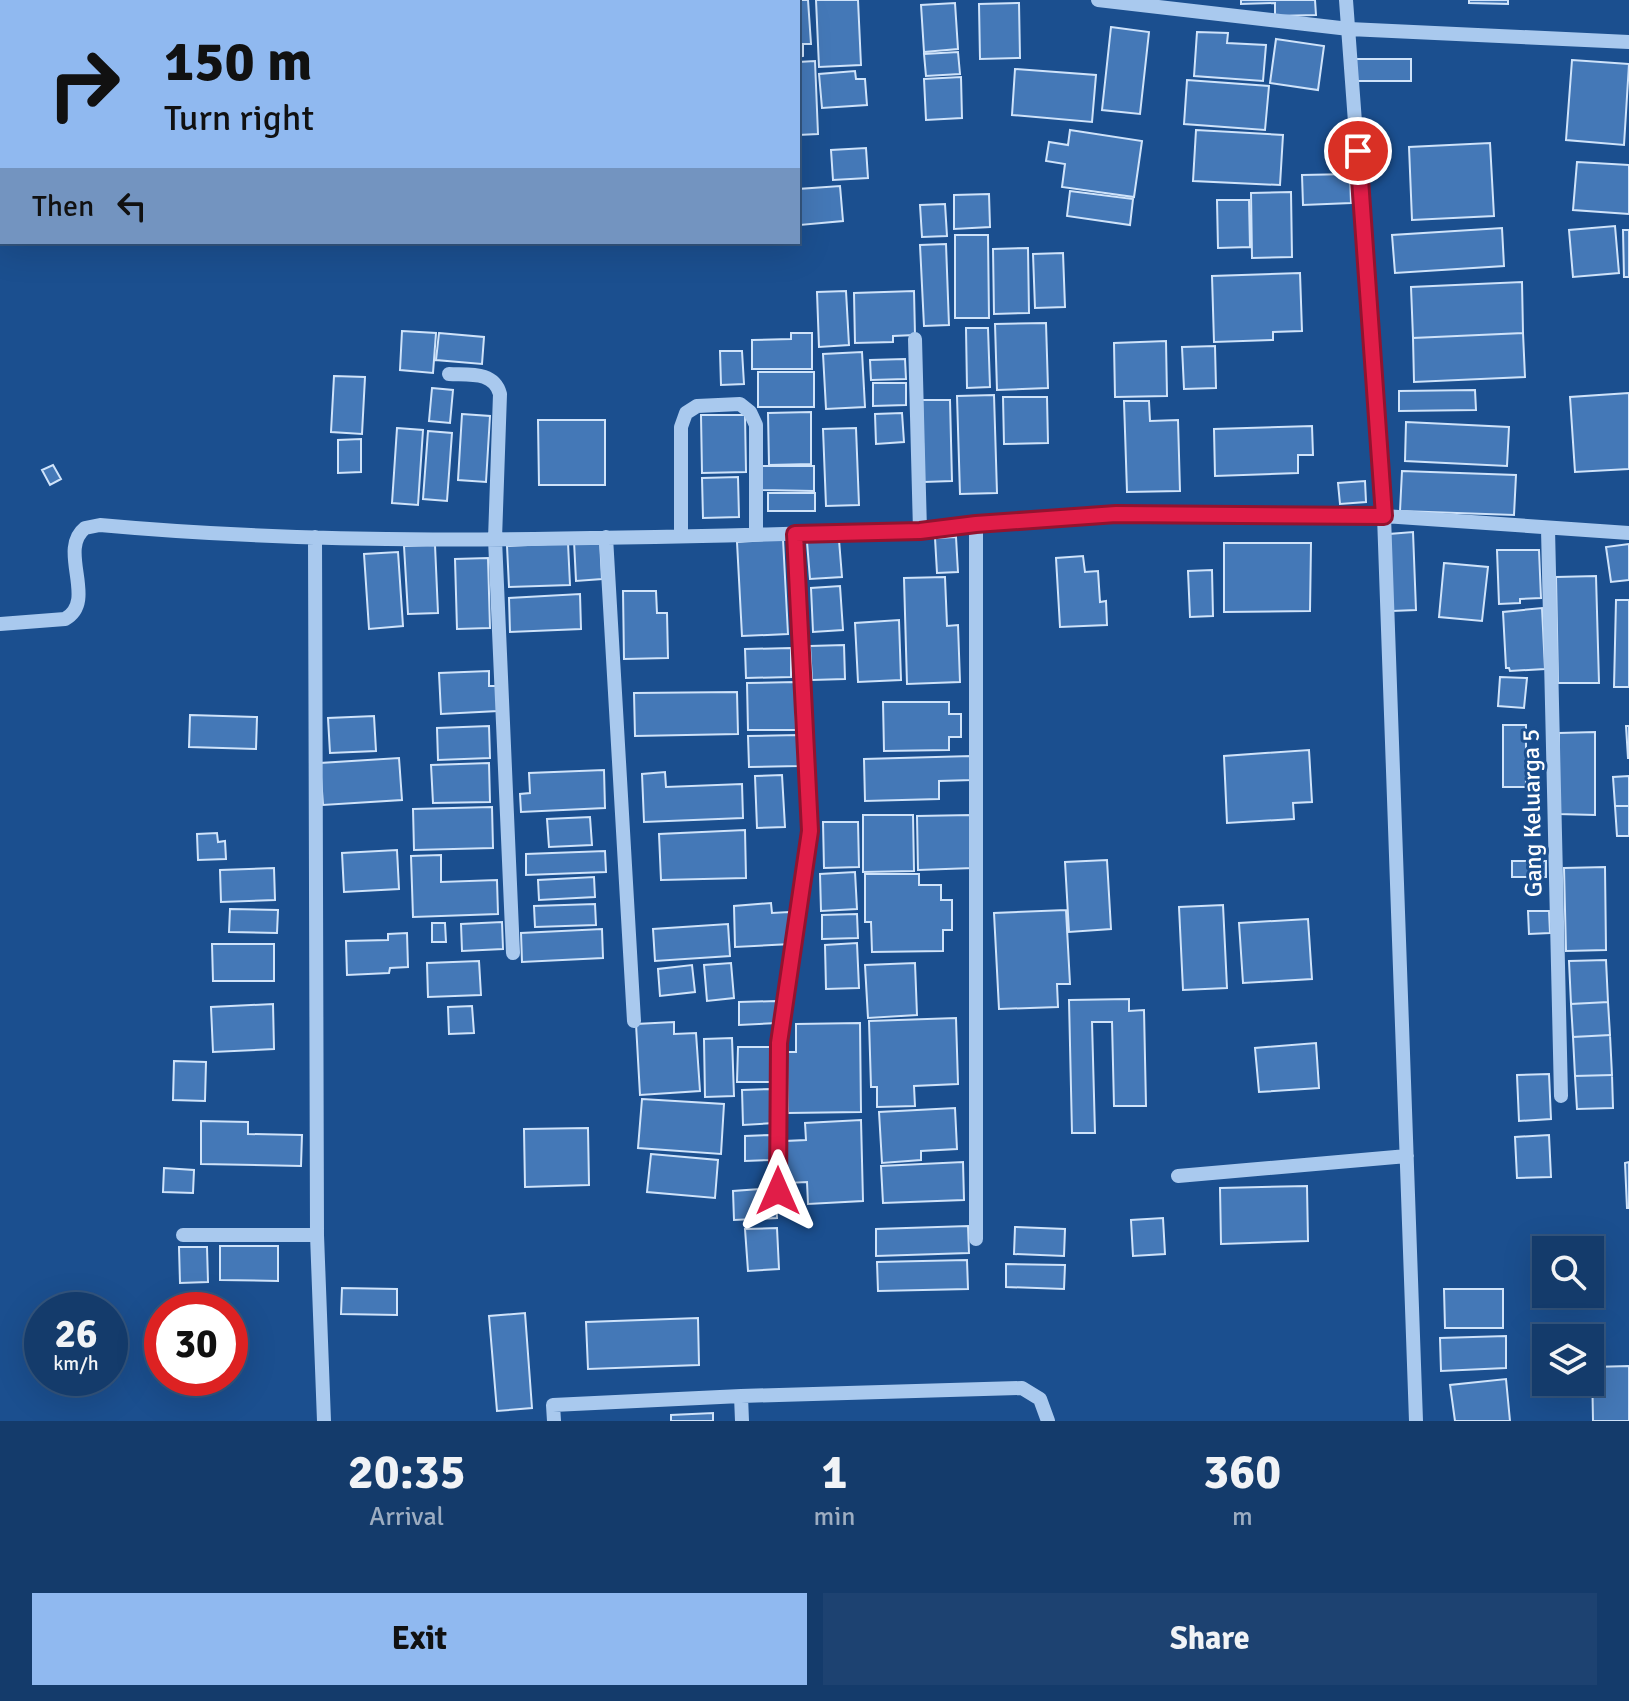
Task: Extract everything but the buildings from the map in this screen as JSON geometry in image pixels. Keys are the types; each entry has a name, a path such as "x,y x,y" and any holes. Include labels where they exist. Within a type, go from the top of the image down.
{"street":[{"path":"1098,0 1349,29 1629,42"},
{"path":"1346,0 1384,516 1416,1421"},
{"path":"915,339 920,531"},
{"path":"449,374 483,376 497,384 500,394 495,539 513,953"},
{"path":"681,536 681,427 686,413 697,406 740,404 750,412 756,425 756,534"},
{"path":"0,624 65,619 71,615 78,600 76,541 85,528 100,525 315,537 495,539 920,531 1116,514 1384,516 1629,533"},
{"path":"976,524 976,1239"},
{"name":"Gang Keluarga 5","path":"1548,529 1561,1096"},
{"path":"778,1191 779,1043 810,831 795,534"},
{"path":"315,537 317,1235 324,1421"},
{"path":"606,537 634,1021"},
{"path":"1178,1176 1407,1156"},
{"path":"183,1235 317,1235"},
{"path":"554,1421 553,1405 1022,1388 1040,1399 1048,1421"},
{"path":"741,1396 742,1421"}],"route":[{"path":"778,1191 779,1043 810,831 795,534 920,531 1116,514 1384,516 1358,151"}]}
